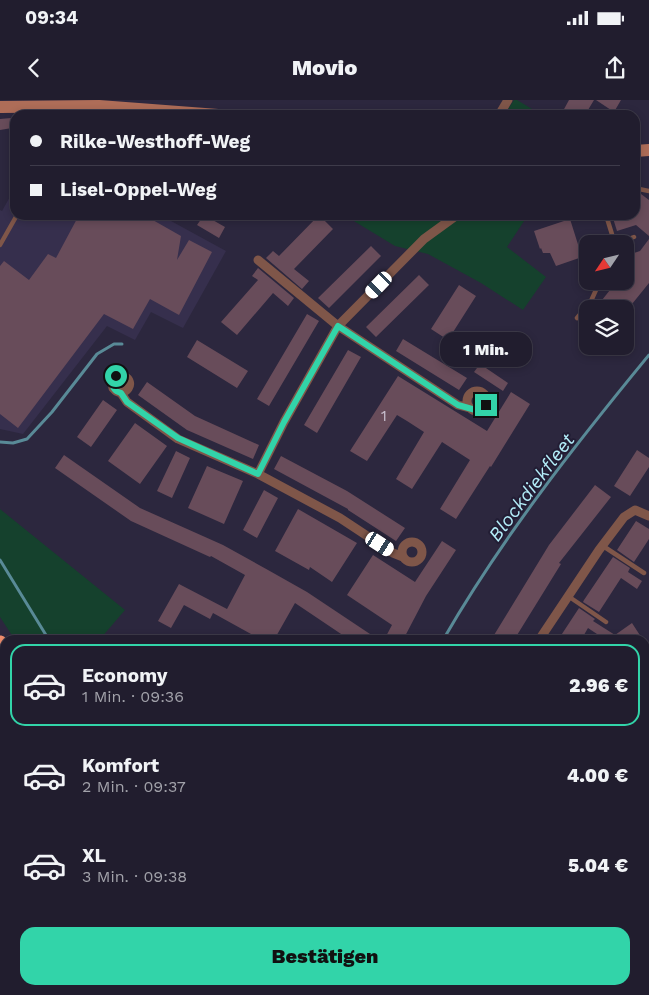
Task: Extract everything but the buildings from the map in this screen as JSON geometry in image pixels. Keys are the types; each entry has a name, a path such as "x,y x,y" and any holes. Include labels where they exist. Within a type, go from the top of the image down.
{"main road":[{"path":"0,107 35,103 61,110 129,108 154,110"}],"street":[{"path":"258,474 284,422 338,326 424,239 450,220"},
{"path":"258,260 338,326 458,405 470,408"},
{"path":"121,393 127,402 178,438 258,474 340,518 393,553 403,557"},
{"path":"542,635 602,546 624,517 635,510 649,516"}],"lane":[{"path":"0,245 14,220"},
{"path":"608,220 612,235"},
{"path":"577,318 591,301 596,290"},
{"path":"602,546 644,573"},
{"path":"568,596 606,622"}],"shaded area":[{"path":"514,100 517,100 534,110 507,110"},
{"path":"10,197 10,220 169,220 226,251 183,328 151,312 135,340 107,326 23,434 0,429 0,210 2,211"},
{"path":"352,220 525,220 507,247 546,277 523,310 481,283 428,254 395,246"},
{"path":"0,509 125,610 104,635 12,635 0,617"}],"waterway":[{"path":"0,442 13,443 27,439 52,412 97,354 114,344 122,344"},
{"name":"Blockdiekfleet","path":"446,635 465,602 540,493 649,355"},
{"name":"Blockdiekfleet","path":"0,560 46,635"}],"route":[{"path":"116,376 112,381 113,388 121,393 127,402 178,438 258,474 284,422 338,326 458,405 476,411 482,410 486,405"}]}
